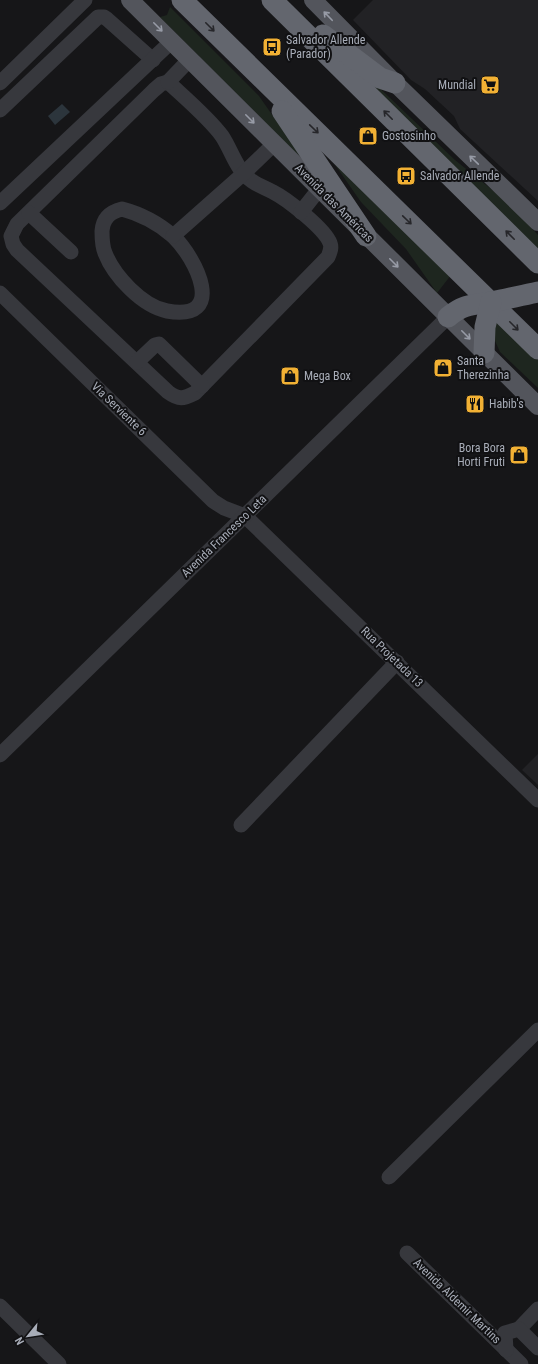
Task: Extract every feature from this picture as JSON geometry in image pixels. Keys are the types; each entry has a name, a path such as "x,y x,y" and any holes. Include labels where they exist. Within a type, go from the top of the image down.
{"highway":[{"path":"182,0 538,349"},
{"path":"274,2 290,10 380,78 395,83"},
{"path":"274,2 538,263"},
{"path":"256,73 366,236"},
{"path":"448,317 457,309 465,306 538,292"},
{"path":"484,353 485,327 490,302"}],"main road":[{"name":"Avenida das Américas","path":"130,0 538,406"},
{"path":"313,0 395,83 538,222"}],"street":[{"path":"0,83 85,0"},
{"path":"0,110 98,18 104,17 107,19 153,60"},
{"path":"0,203 172,41"},
{"path":"168,82 215,127 222,136 236,164 243,174 251,181 275,193 301,212 325,235 330,242 331,250 328,257 202,386 195,393 186,398 176,397 168,392 17,250 13,244 11,236 17,224 154,90 161,84 168,82 190,59"},
{"path":"173,236 243,174 275,143"},
{"path":"301,212 320,188"},
{"path":"122,209 138,214 153,222 173,236 196,268 201,280 203,294 200,304 191,311 179,313 164,310 145,301 130,289 116,273 104,252 102,226 107,216 114,211 122,209"},
{"path":"29,213 71,252"},
{"name":"Via Serviente 6","path":"0,293 213,501 224,508 245,516"},
{"name":"Avenida Francesco Leta","path":"0,755 448,317"},
{"path":"137,362 155,345 159,344 202,386"},
{"name":"Rua Projetada 13","path":"245,516 538,800"},
{"path":"241,825 396,662"},
{"path":"389,1177 538,1030"},
{"name":"Avenida Aldemir Martins","path":"407,1253 521,1364"},
{"path":"0,1306 59,1364"},
{"path":"519,1329 538,1309"},
{"name":"Avenida Aldemir Martins","path":"506,1350 505,1334 519,1329 538,1348"}],"shaded area":[{"name":"Mundial","path":"373,0 538,0 538,201 460,129 454,116 425,89 411,80 353,20"},
{"path":"170,7 259,96 305,162 160,17 167,15"},
{"path":"346,62 367,76 455,160 506,201 538,235 538,256"},
{"path":"62,104 70,112 55,125 48,116"},
{"path":"317,139 451,275 437,293 406,249 361,202"},
{"path":"496,319 538,360 538,388 500,352 491,332"},
{"path":"538,754 538,785 522,770"}],"place":[{"name":"Salvador Allende (Parador)","path":"272,47"},
{"name":"Mundial","path":"490,85"},
{"name":"Gostosinho","path":"368,136"},
{"name":"Salvador Allende","path":"406,176"},
{"name":"Santa Therezinha","path":"443,368"},
{"name":"Mega Box","path":"290,376"},
{"name":"Habib's","path":"475,404"},
{"name":"Bora Bora Horti Fruti","path":"519,455"}]}
